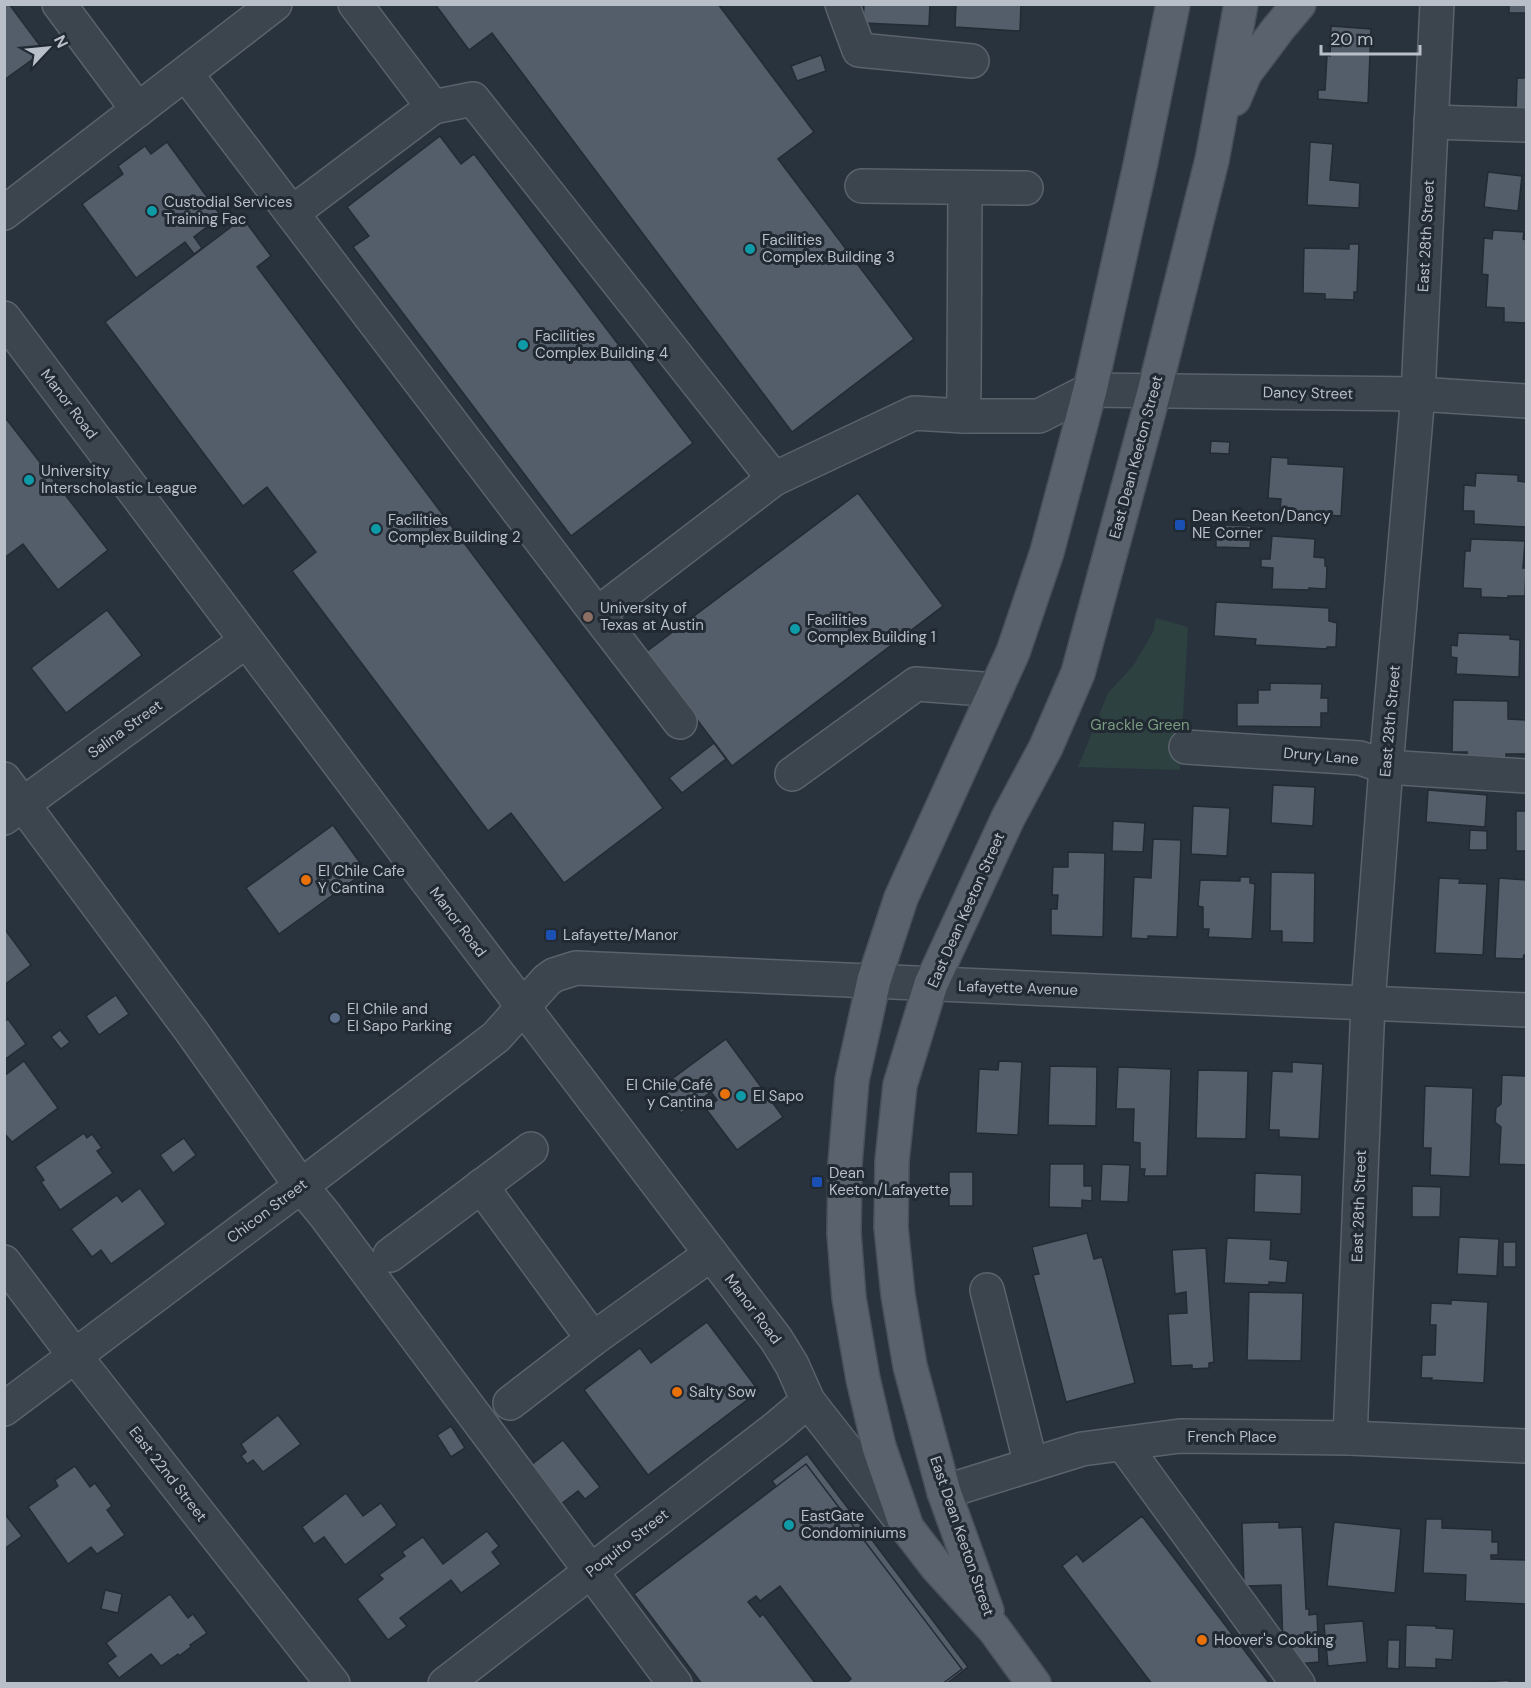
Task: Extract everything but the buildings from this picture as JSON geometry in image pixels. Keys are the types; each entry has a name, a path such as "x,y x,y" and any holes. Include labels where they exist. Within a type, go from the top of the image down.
{"main road":[{"name":"East Dean Keeton Street","path":"994,1629 937,1567 907,1528 879,1447 864,1383 849,1298 844,1233 845,1164 852,1080 873,980 901,898 1013,652 1047,552 1090,390 1173,4"},
{"name":"East Dean Keeton Street","path":"994,1629 944,1492 910,1366 898,1295 891,1227 892,1161 900,1085 931,984 1008,818 1046,747 1078,673 1154,392 1212,160 1241,4"},
{"path":"1212,160 1227,115 1245,73 1299,4"},
{"path":"994,1629 1034,1683"}],"street":[{"path":"59,4 138,110"},
{"path":"4,213 275,4"},
{"path":"355,4 433,107"},
{"path":"842,4 859,50 972,60"},
{"name":"East 28th Street","path":"1350,1438 1368,1003 1418,394 1437,4"},
{"path":"186,74 680,722"},
{"path":"292,213 433,107 473,99 774,479"},
{"path":"1431,122 1527,125"},
{"path":"862,186 1026,188"},
{"path":"963,416 965,188"},
{"name":"Manor Road","path":"4,318 776,1339 792,1365 808,1401 907,1528"},
{"path":"597,614 774,479 914,413 963,416 1039,416 1090,390"},
{"name":"Dancy Street","path":"1090,390 1418,394 1527,401"},
{"name":"Salina Street","path":"11,800 246,641"},
{"path":"792,774 916,684 996,690"},
{"name":"Drury Lane","path":"1186,747 1360,758 1386,767 1527,776"},
{"path":"11,800 192,1032 301,1186 675,1683"},
{"name":"Lafayette Avenue","path":"523,1006 547,980 554,975 576,968 1527,1010"},
{"name":"Chicon Street","path":"4,1409 496,1037 523,1006"},
{"path":"390,1255 531,1149"},
{"path":"481,1186 593,1339"},
{"path":"510,1403 593,1339 711,1254"},
{"name":"East 22nd Street","path":"4,1262 75,1356 333,1683"},
{"path":"987,1290 1031,1465"},
{"name":"Poquito Street","path":"444,1683 808,1401"},
{"name":"French Place","path":"944,1492 1082,1449 1180,1436 1350,1438 1527,1446"},
{"path":"1124,1444 1298,1683"}],"green space":[{"name":"Grackle Green","path":"1156,618 1188,627 1180,770 1078,767 1108,693 1133,666 1153,632"}],"place":[{"name":"Custodial Services Training Fac","path":"152,211"},
{"name":"Facilities Complex Building 3","path":"750,249"},
{"name":"Facilities Complex Building 4","path":"523,345"},
{"name":"University Interscholastic League","path":"29,480"},
{"name":"Dean Keeton/Dancy NE Corner","path":"1180,525"},
{"name":"Facilities Complex Building 2","path":"376,529"},
{"name":"University of Texas at Austin","path":"588,617"},
{"name":"Facilities Complex Building 1","path":"795,629"},
{"name":"El Chile Cafe Y Cantina","path":"306,880"},
{"name":"Lafayette/Manor","path":"551,935"},
{"name":"El Chile and El Sapo Parking","path":"335,1018"},
{"name":"El Chile Café y Cantina","path":"725,1094"},
{"name":"El Sapo","path":"741,1096"},
{"name":"Dean Keeton/Lafayette","path":"817,1182"},
{"name":"Salty Sow","path":"677,1392"},
{"name":"EastGate Condominiums","path":"789,1525"},
{"name":"Hoover's Cooking","path":"1202,1640"}]}
